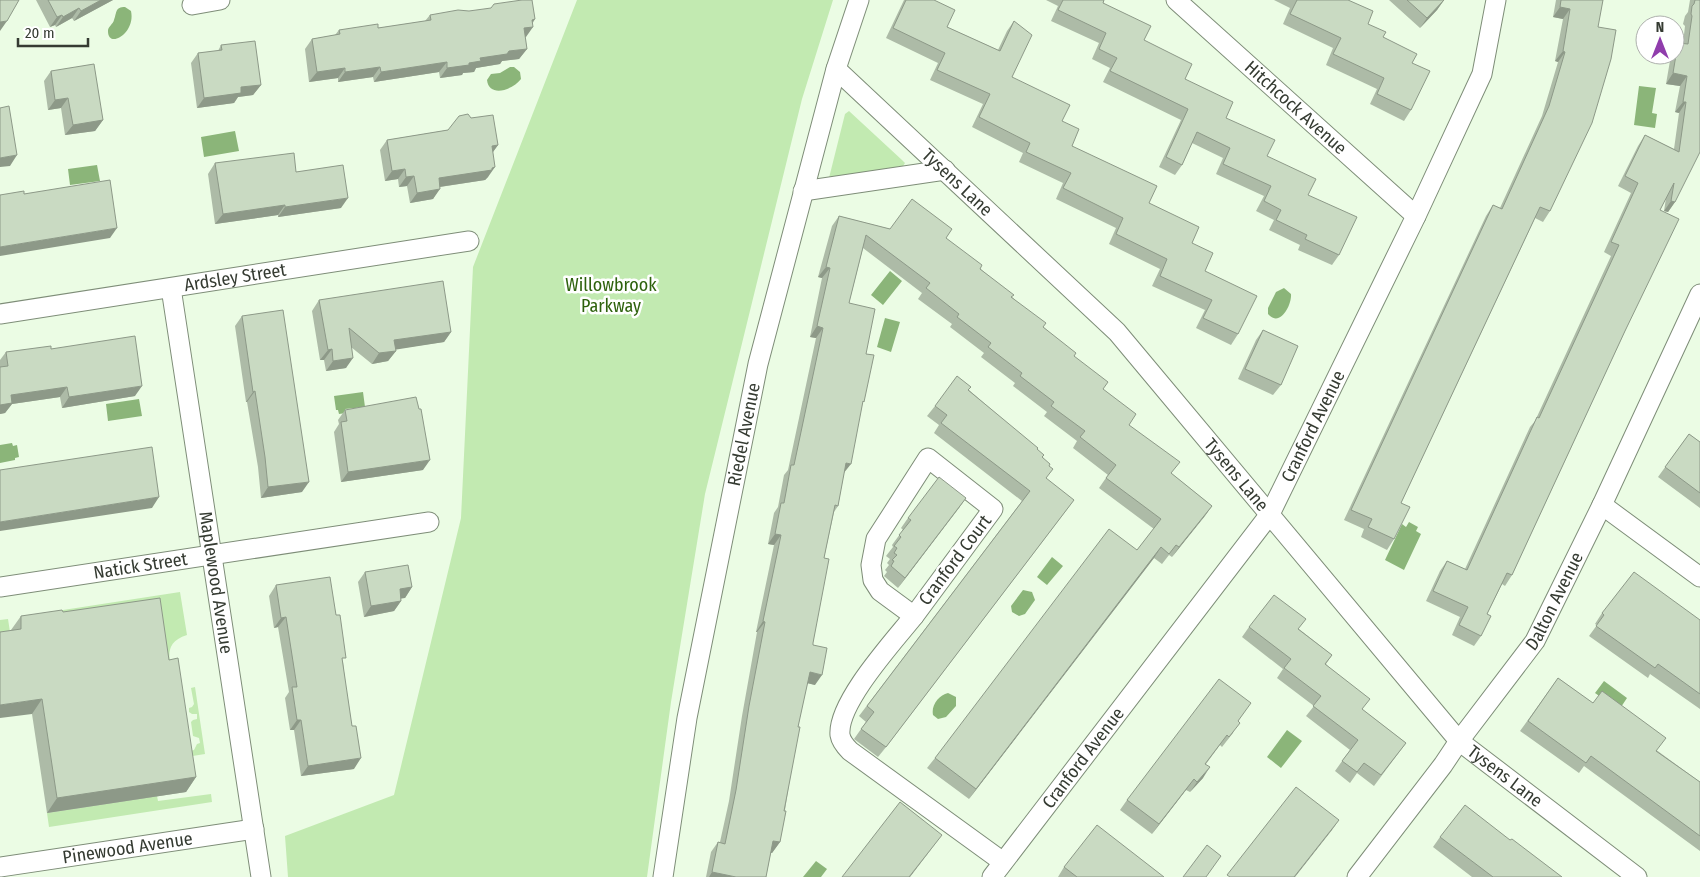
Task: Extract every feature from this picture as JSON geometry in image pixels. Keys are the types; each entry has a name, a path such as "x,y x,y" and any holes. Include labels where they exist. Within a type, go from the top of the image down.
{"street":[{"path":"192,5 220,0"},
{"name":"Riedel Avenue","path":"663,877 688,718 758,364 836,69 859,0"},
{"name":"Hitchcock Avenue","path":"1176,0 1416,216"},
{"name":"Cranford Avenue","path":"992,877 1270,514 1416,216 1482,74 1496,0"},
{"name":"Tysens Lane","path":"836,69 1117,332 1459,741 1637,877"},
{"path":"803,191 945,170"},
{"name":"Ardsley Street","path":"0,314 469,241"},
{"name":"Maplewood Avenue","path":"170,288 261,877"},
{"name":"Dalton Avenue","path":"1357,877 1444,765 1459,741 1535,641 1602,505 1700,294"},
{"name":"Cranford Court","path":"914,616 880,591 873,580 872,552 876,539 928,458 993,509 914,616 852,696 841,723 840,736 844,745 850,751 1003,862"},
{"path":"1602,505 1700,577"},
{"name":"Natick Street","path":"0,587 429,522"},
{"name":"Pinewood Avenue","path":"0,867 254,829"}],"green space":[{"name":"Willowbrook Parkway","path":"577,0 833,0 802,99 705,494 671,702 647,877 288,877 285,836 394,795 461,518 473,267"},
{"path":"849,111 905,163 903,166 829,178 845,114"},
{"path":"180,592 187,635 175,641 172,645 169,655 171,673 52,627 50,612"},
{"path":"8,619 10,632 0,634 0,620"},
{"path":"195,687 205,754 180,758 194,750 197,744 200,743 199,738 193,736 191,722 197,719 197,714 189,712 189,708 194,704 191,688"},
{"path":"211,794 212,802 49,827 47,813 157,796 158,801"}],"shaded area":[{"path":"125,7 131,11 129,26 121,37 112,39 109,36 108,30 118,9"},
{"path":"510,67 514,67 520,72 521,79 507,89 492,89 487,80 491,74 500,73"},
{"path":"1639,86 1656,88 1652,113 1657,114 1655,128 1634,125"},
{"path":"235,131 239,151 204,157 201,137"},
{"path":"97,165 100,181 70,185 68,169"},
{"path":"890,271 902,281 883,305 871,295"},
{"path":"1284,288 1291,294 1290,304 1281,317 1272,318 1268,314 1268,308 1276,292"},
{"path":"885,318 900,322 891,352 877,347"},
{"path":"363,392 365,407 345,409 346,413 339,414 338,410 336,410 334,396"},
{"path":"139,399 142,416 108,421 106,404"},
{"path":"12,443 13,446 17,445 19,457 15,458 15,460 0,463 0,445"},
{"path":"1409,522 1418,527 1416,531 1421,534 1404,570 1385,560 1402,524 1406,527"},
{"path":"1052,557 1063,566 1047,585 1037,577"},
{"path":"1023,590 1032,592 1035,600 1025,614 1019,616 1012,612 1011,606"},
{"path":"1604,681 1627,698 1619,710 1595,693"},
{"path":"948,693 956,697 956,706 946,717 938,719 933,715 934,704"},
{"path":"1287,730 1302,741 1281,768 1267,757"},
{"path":"816,861 827,869 821,877 803,877"}],"building":[{"path":"0,0 19,0 7,21 0,22"},
{"path":"48,0 101,0 81,11 79,8 63,17 62,15 57,17"},
{"path":"532,0 535,19 532,20 533,27 524,28 527,49 509,51 507,54 480,58 481,61 469,63 469,65 447,68 447,62 381,72 380,67 345,72 345,68 317,72 312,39 340,34 339,30 378,24 378,28 431,20 430,15 458,10 469,11 491,8 494,4"},
{"path":"906,0 934,0 955,10 947,27 1000,51 1014,21 1032,35 1012,77 1070,105 1062,121 1079,129 1072,146 1157,186 1149,203 1199,227 1192,243 1213,253 1205,271 1257,296 1238,334 1203,318 1212,300 1160,276 1167,259 1116,234 1123,218 1063,188 1071,173 1026,152 1030,143 979,117 990,94 937,70 945,53 893,28"},
{"path":"1063,0 1104,0 1103,3 1151,26 1144,40 1192,64 1185,79 1233,102 1226,118 1275,140 1267,156 1316,179 1308,195 1357,217 1339,255 1305,239 1307,235 1276,220 1281,210 1264,201 1271,186 1223,164 1230,148 1197,132 1182,165 1166,157 1188,109 1110,71 1117,58 1099,49 1106,33 1058,10"},
{"path":"1297,0 1348,0 1373,11 1368,24 1386,32 1383,37 1417,54 1412,63 1430,71 1411,110 1377,94 1384,78 1333,54 1341,38 1290,14"},
{"path":"1407,0 1444,0 1427,18"},
{"path":"1561,0 1603,0 1598,27 1616,30 1611,59 1592,123 1550,211 1540,207 1401,503 1410,507 1394,539 1368,527 1372,519 1351,510 1493,205 1502,209 1549,106 1565,52 1563,51 1570,9 1560,7"},
{"path":"1695,0 1700,0 1700,152 1675,202 1671,201 1674,183 1660,210 1679,219 1512,575 1507,573 1487,614 1491,616 1481,636 1459,625 1468,607 1433,591 1447,561 1467,570 1537,417 1539,418 1619,245 1611,242 1638,183 1625,176 1645,135 1679,152 1686,102 1683,102 1687,76 1673,73 1674,65 1685,65 1685,44 1688,44 1692,6"},
{"path":"255,41 261,85 241,87 241,93 204,98 198,53 222,50 221,45"},
{"path":"94,64 103,120 73,125 68,98 55,100 51,71"},
{"path":"9,106 17,155 0,158 0,108"},
{"path":"468,114 471,118 493,115 498,145 492,146 495,167 492,170 439,178 440,189 417,193 414,176 406,177 405,169 392,171 387,140 448,130 459,116"},
{"path":"294,153 296,172 343,165 348,198 223,214 215,163"},
{"path":"110,180 117,228 0,247 0,195 24,191 24,194"},
{"path":"912,199 952,229 946,238 982,265 980,269 1014,295 1011,297 1046,323 1043,327 1076,353 1074,356 1108,382 1103,389 1136,414 1129,425 1180,462 1171,473 1212,506 1179,547 1176,545 1169,554 1161,547 976,789 935,758 1109,529 1137,550 1161,519 1106,478 1116,465 1080,437 1085,431 1051,406 1054,402 1020,376 1022,373 988,347 991,343 957,317 959,314 926,288 930,283 866,235 849,303 875,309 866,354 874,355 851,464 846,463 838,506 835,505 824,558 829,559 813,643 813,645 827,648 822,675 810,672 798,727 800,727 780,842 773,841 766,877 736,877 712,872 718,842 725,844 736,790 765,622 763,621 781,535 775,534 781,503 784,503 791,465 794,465 823,328 817,326 830,268 826,267 839,216 890,229"},
{"path":"443,281 451,332 394,340 396,351 379,353 349,328 353,358 333,361 332,349 328,350 319,300"},
{"path":"283,310 309,482 268,487 255,391 253,392 242,316"},
{"path":"1263,330 1298,346 1281,385 1245,369"},
{"path":"135,336 142,386 69,397 67,387 11,395 12,403 0,405 0,367 8,366 6,352 51,346 51,349"},
{"path":"957,376 971,387 968,390 1038,448 1044,455 1042,457 1053,469 1046,478 1074,500 886,747 861,729 874,712 867,706 1030,491 941,423 947,415 935,406"},
{"path":"416,397 419,409 421,409 430,460 348,472 341,422 347,421 345,410"},
{"path":"1689,434 1700,442 1700,493 1665,467"},
{"path":"152,447 159,497 0,522 0,470"},
{"path":"939,477 966,498 905,578 891,566 894,561 892,560 897,555 894,553 897,548 894,546 901,537 899,535 911,520 908,518"},
{"path":"408,565 412,587 400,589 401,601 371,606 365,572"},
{"path":"1634,572 1700,620 1700,694 1658,664 1655,668 1596,626 1604,615 1602,613"},
{"path":"330,577 336,615 340,615 346,658 342,658 352,726 356,726 361,758 308,766 301,720 297,720 292,687 297,687 286,617 281,618 276,585"},
{"path":"1274,595 1306,619 1298,629 1332,655 1325,664 1370,699 1362,709 1406,743 1381,775 1364,763 1357,772 1342,761 1358,740 1313,706 1321,696 1284,668 1291,659 1249,627"},
{"path":"160,598 169,660 178,658 196,777 57,798 42,699 0,705 0,632 21,629 21,616"},
{"path":"1558,678 1593,703 1602,691 1666,738 1656,751 1700,782 1700,836 1591,756 1586,763 1528,721"},
{"path":"1219,679 1251,703 1238,721 1240,723 1229,737 1227,735 1205,764 1210,767 1197,782 1194,779 1159,824 1127,800"},
{"path":"1296,787 1339,820 1294,877 1230,877 1227,875"},
{"path":"900,802 942,835 909,877 842,877"},
{"path":"1465,805 1562,877 1493,877 1440,837"},
{"path":"1097,825 1164,877 1077,877 1064,867"},
{"path":"1207,845 1221,856 1206,877 1183,877"}]}
